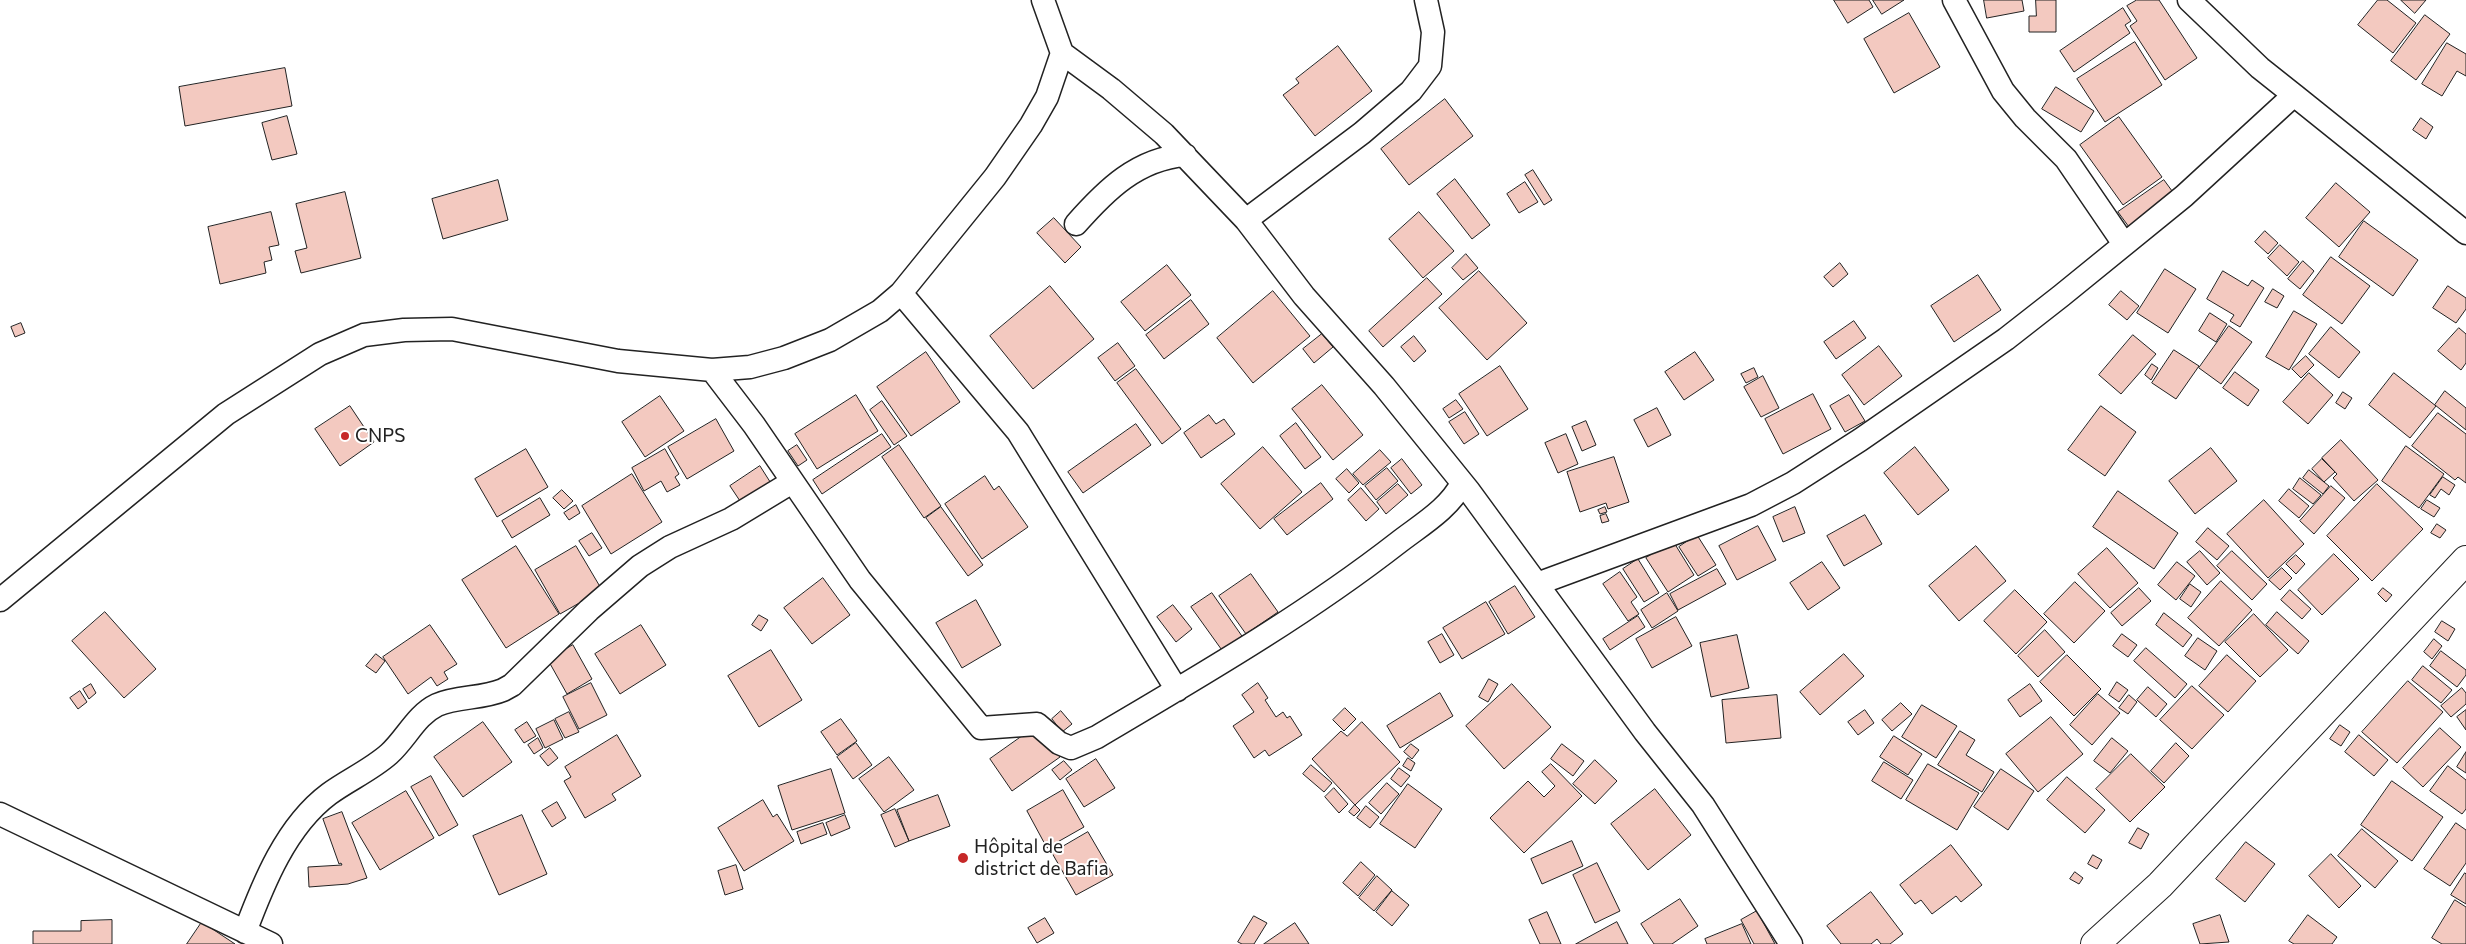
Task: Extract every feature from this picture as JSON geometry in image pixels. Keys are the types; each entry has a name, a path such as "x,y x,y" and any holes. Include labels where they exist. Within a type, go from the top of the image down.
{"main road":[{"path":"2095,944 2160,886 2466,560"}],"street":[{"path":"1043,0 1062,53 1164,134 1246,220 1304,296 1384,386 1462,483 1645,732 1704,805 1791,944"},
{"path":"1246,220 1362,133 1411,91 1430,66 1433,32 1426,0"},
{"path":"1954,0 2003,91 2025,118 2066,159 2124,244"},
{"path":"2189,0 2260,68 2466,233"},
{"path":"0,600 226,414 320,354 364,335 404,330 452,329 618,361 712,370 750,367 784,358 830,340 880,311 901,294 995,177 1031,125 1047,97 1062,53"},
{"path":"1537,584 1751,505 1793,482 1860,440 2006,339 2184,196 2294,95"},
{"path":"1076,224 1103,193 1138,168 1167,157 1185,155"},
{"path":"901,294 1018,432 1177,690"},
{"path":"712,370 754,425 860,580 946,688 981,728 1038,724 1059,743 1071,748 1097,737 1287,622 1369,566 1457,495 1462,483"},
{"path":"245,932 258,897 282,850 304,818 328,795 388,754 428,710 439,704 503,690 512,685 617,584 640,566 670,548 731,519 792,482"},
{"path":"0,814 271,944"}],"building":[{"path":"1834,0 1869,0 1873,7 1848,23"},
{"path":"1873,0 1904,0 1882,14"},
{"path":"1984,0 2022,0 2024,11 1987,18"},
{"path":"2036,0 2056,0 2056,32 2029,32 2029,16 2036,16"},
{"path":"2137,0 2159,0 2197,58 2165,80 2130,26 2137,21 2127,6"},
{"path":"2378,0 2387,0 2416,23 2393,53 2358,25"},
{"path":"2401,0 2426,0 2415,13"},
{"path":"2123,8 2131,21 2125,25 2130,33 2074,72 2060,51"},
{"path":"1909,13 1940,67 1894,93 1864,39"},
{"path":"2425,15 2450,34 2416,80 2391,61"},
{"path":"2135,42 2162,85 2105,122 2077,79"},
{"path":"2447,43 2466,54 2466,76 2457,71 2442,96 2422,84"},
{"path":"1338,46 1372,91 1315,136 1283,95 1299,83 1296,79"},
{"path":"285,68 292,106 185,126 179,87"},
{"path":"2056,87 2094,111 2081,132 2042,109"},
{"path":"1445,99 1473,136 1409,185 1381,149"},
{"path":"287,116 297,154 272,160 262,123"},
{"path":"2119,117 2162,177 2123,205 2080,145"},
{"path":"2421,118 2433,127 2426,139 2413,130"},
{"path":"1533,170 1552,200 1544,205 1525,175"},
{"path":"1455,179 1490,225 1472,239 1437,194"},
{"path":"498,180 508,220 443,239 432,199"},
{"path":"2164,180 2175,195 2129,227 2118,212"},
{"path":"1525,182 1538,202 1519,213 1507,194"},
{"path":"2336,183 2370,212 2339,247 2306,218"},
{"path":"345,192 361,258 301,273 295,251 307,248 296,204"},
{"path":"271,212 279,245 269,247 272,260 264,262 266,273 220,284 208,227"},
{"path":"1419,212 1454,251 1423,278 1389,239"},
{"path":"1054,218 1081,247 1065,263 1037,233"},
{"path":"2364,221 2418,260 2393,296 2339,257"},
{"path":"2265,231 2278,243 2268,254 2255,242"},
{"path":"2280,245 2299,262 2287,276 2268,258"},
{"path":"1466,254 1478,268 1463,280 1452,268"},
{"path":"2331,257 2370,286 2342,324 2303,295"},
{"path":"2303,261 2314,271 2300,289 2288,279"},
{"path":"1840,263 1848,274 1833,287 1824,277"},
{"path":"1167,265 1191,295 1145,331 1121,302"},
{"path":"2165,269 2196,289 2168,333 2137,313"},
{"path":"1479,271 1527,323 1487,360 1439,308"},
{"path":"2223,271 2248,286 2252,280 2264,288 2240,327 2230,321 2234,315 2207,299"},
{"path":"1978,275 2001,310 1954,342 1931,306"},
{"path":"1427,278 1442,294 1383,347 1369,331"},
{"path":"1050,286 1094,339 1033,389 990,336"},
{"path":"2448,286 2466,298 2466,309 2456,323 2433,308"},
{"path":"2273,289 2284,296 2277,308 2265,302"},
{"path":"1273,291 1310,336 1253,383 1217,338"},
{"path":"2121,291 2139,306 2127,320 2109,305"},
{"path":"1191,300 1209,324 1164,359 1146,335"},
{"path":"2294,311 2317,324 2289,370 2266,357"},
{"path":"2210,313 2227,324 2216,342 2199,331"},
{"path":"1854,321 1866,338 1836,359 1824,342"},
{"path":"21,323 25,333 15,337 11,327"},
{"path":"2229,326 2252,342 2221,384 2199,368"},
{"path":"2331,327 2360,352 2339,378 2309,354"},
{"path":"2459,328 2466,334 2466,363 2461,370 2438,351"},
{"path":"1322,334 1333,347 1314,363 1303,349"},
{"path":"2133,335 2156,354 2121,394 2099,375"},
{"path":"1414,336 1426,351 1414,362 1401,347"},
{"path":"1118,343 1135,366 1115,381 1098,358"},
{"path":"1879,346 1902,376 1864,405 1842,375"},
{"path":"2174,350 2199,366 2176,399 2152,383"},
{"path":"926,352 960,402 911,436 877,387"},
{"path":"1695,352 1714,380 1684,400 1665,372"},
{"path":"2306,356 2314,365 2301,378 2292,369"},
{"path":"2152,364 2158,368 2151,380 2145,375"},
{"path":"1500,366 1528,409 1487,436 1459,394"},
{"path":"1754,368 1758,377 1746,383 1741,374"},
{"path":"1136,369 1181,429 1162,444 1117,383"},
{"path":"2235,372 2259,390 2248,406 2223,388"},
{"path":"2309,373 2333,395 2308,424 2283,402"},
{"path":"2394,373 2436,406 2410,438 2369,405"},
{"path":"1763,376 1779,408 1761,417 1744,387"},
{"path":"1322,385 1363,435 1333,460 1292,409"},
{"path":"2445,391 2466,408 2466,430 2435,405"},
{"path":"2343,392 2352,398 2345,409 2336,403"},
{"path":"1813,394 1831,429 1783,454 1765,419"},
{"path":"856,395 878,431 817,469 795,434"},
{"path":"1849,395 1865,421 1845,432 1830,406"},
{"path":"660,396 684,431 645,457 622,422"},
{"path":"1456,400 1463,409 1449,418 1443,409"},
{"path":"882,401 907,436 894,445 870,410"},
{"name":"CNPS","path":"350,406 374,442 340,466 315,429"},
{"path":"2101,406 2136,432 2105,476 2068,450"},
{"path":"1657,408 1671,435 1648,447 1634,420"},
{"path":"1465,412 1479,434 1464,444 1449,422"},
{"path":"2438,413 2466,434 2466,483 2458,477 2455,480 2412,446"},
{"path":"1209,415 1216,424 1224,419 1235,434 1201,458 1184,433"},
{"path":"716,419 734,451 687,479 668,447"},
{"path":"1586,421 1596,445 1582,451 1572,427"},
{"path":"1296,423 1321,457 1305,469 1280,436"},
{"path":"1136,424 1151,445 1083,493 1068,472"},
{"path":"882,434 891,447 822,494 813,480"},
{"path":"1566,434 1578,464 1558,473 1545,443"},
{"path":"2341,440 2378,480 2354,501 2333,478 2337,474 2322,458"},
{"path":"797,445 807,460 798,466 788,451"},
{"path":"899,445 941,506 924,518 882,457"},
{"path":"2406,446 2444,474 2419,508 2382,481"},
{"path":"1263,447 1302,492 1260,529 1221,484"},
{"path":"1915,447 1949,490 1918,515 1884,473"},
{"path":"2211,448 2237,481 2195,514 2169,481"},
{"path":"526,449 548,487 497,517 475,479"},
{"path":"665,449 679,474 675,477 680,485 667,492 661,481 644,491 632,468"},
{"path":"1380,450 1391,462 1363,485 1353,474"},
{"path":"1614,457 1629,502 1608,509 1606,503 1580,512 1567,472"},
{"path":"1402,459 1422,485 1411,494 1391,468"},
{"path":"2322,459 2335,472 2324,482 2312,469"},
{"path":"760,466 774,488 744,507 730,486"},
{"path":"1387,468 1398,481 1376,500 1365,486"},
{"path":"1347,469 1359,483 1349,493 1336,479"},
{"path":"2309,470 2329,486 2323,494 2303,478"},
{"path":"632,474 662,522 611,554 582,506"},
{"path":"985,476 994,490 999,486 1028,527 982,559 945,504"},
{"path":"2443,477 2455,485 2449,495 2441,489 2435,498 2430,495"},
{"path":"2300,478 2321,495 2313,504 2293,489"},
{"path":"1321,483 1333,499 1287,535 1274,519"},
{"path":"1398,484 1408,495 1386,514 1377,502"},
{"path":"2377,484 2423,529 2372,581 2327,536"},
{"path":"2331,486 2345,498 2314,534 2300,521"},
{"path":"1361,488 1379,509 1366,521 1348,500"},
{"path":"2289,489 2309,506 2299,518 2279,501"},
{"path":"562,490 573,501 564,509 553,498"},
{"path":"2118,491 2178,533 2154,569 2093,527"},
{"path":"540,498 550,515 512,538 502,521"},
{"path":"2264,500 2304,544 2268,578 2227,534"},
{"path":"2427,500 2440,508 2434,517 2421,509"},
{"path":"576,505 580,513 569,520 564,513"},
{"path":"941,507 983,565 968,576 926,518"},
{"path":"1605,507 1607,512 1600,514 1598,510"},
{"path":"1795,507 1805,533 1783,542 1773,517"},
{"path":"1606,514 1609,521 1602,523 1600,516"},
{"path":"1865,515 1882,544 1844,566 1827,536"},
{"path":"2437,524 2446,530 2440,538 2431,533"},
{"path":"1758,526 1776,560 1737,580 1719,546"},
{"path":"2208,528 2229,546 2217,560 2196,542"},
{"path":"592,533 602,548 589,556 579,541"},
{"path":"1697,535 1716,565 1698,576 1679,547"},
{"path":"1673,541 1694,575 1668,592 1646,558"},
{"path":"516,546 559,614 506,648 462,580"},
{"path":"576,546 602,590 560,614 535,570"},
{"path":"1976,546 2006,581 1959,621 1929,586"},
{"path":"2107,548 2138,583 2110,608 2078,574"},
{"path":"2200,551 2220,573 2207,585 2187,562"},
{"path":"2232,551 2267,584 2252,600 2217,566"},
{"path":"2334,554 2359,579 2322,615 2298,590"},
{"path":"2296,555 2305,564 2296,574 2286,564"},
{"path":"1638,559 1659,593 1644,602 1623,569"},
{"path":"1822,562 1840,588 1808,610 1790,583"},
{"path":"2177,562 2195,576 2176,600 2158,585"},
{"path":"2282,568 2292,578 2280,590 2269,580"},
{"path":"1717,569 1726,584 1678,610 1670,594"},
{"path":"1620,572 1637,597 1631,602 1639,614 1628,621 1603,584"},
{"path":"1251,574 1278,612 1246,634 1219,596"},
{"path":"823,578 850,615 812,644 784,608"},
{"path":"2221,581 2252,610 2219,646 2188,618"},
{"path":"2075,582 2105,611 2074,643 2044,614"},
{"path":"2190,584 2201,592 2191,607 2180,599"},
{"path":"1515,586 1535,617 1508,634 1489,602"},
{"path":"2139,588 2151,601 2122,626 2111,613"},
{"path":"2383,588 2392,595 2386,602 2378,594"},
{"path":"2015,590 2047,622 2016,654 1984,621"},
{"path":"2290,590 2311,609 2302,619 2281,600"},
{"path":"1212,593 1244,639 1224,653 1191,607"},
{"path":"1667,593 1678,611 1652,628 1641,610"},
{"path":"976,600 1001,645 962,668 936,623"},
{"path":"1486,602 1505,634 1462,659 1443,628"},
{"path":"1173,605 1192,629 1176,642 1157,617"},
{"path":"105,612 156,669 124,698 72,641"},
{"path":"2277,612 2309,641 2298,654 2266,625"},
{"path":"2164,613 2192,635 2183,647 2156,625"},
{"path":"2254,614 2288,650 2260,677 2225,642"},
{"path":"759,615 768,620 761,631 752,625"},
{"path":"1638,616 1645,627 1610,650 1603,639"},
{"path":"1676,617 1692,646 1652,668 1636,639"},
{"path":"2442,621 2455,629 2448,641 2435,632"},
{"path":"430,625 457,664 444,672 448,679 437,686 431,677 408,694 383,657"},
{"path":"641,625 666,665 620,694 595,654"},
{"path":"2045,630 2065,652 2038,677 2018,656"},
{"path":"1442,634 1454,655 1440,663 1428,642"},
{"path":"2122,634 2137,645 2128,657 2113,646"},
{"path":"1737,635 1749,688 1711,697 1700,643"},
{"path":"2198,638 2217,651 2205,670 2185,656"},
{"path":"2434,639 2442,646 2432,659 2424,652"},
{"path":"573,645 592,679 567,694 548,660"},
{"path":"2146,648 2187,684 2175,698 2134,661"},
{"path":"771,650 802,700 759,727 728,676"},
{"path":"2441,651 2466,670 2466,675 2457,687 2430,666"},
{"path":"376,654 385,661 376,673 366,666"},
{"path":"1844,654 1864,676 1820,715 1800,692"},
{"path":"2067,655 2101,689 2074,716 2040,682"},
{"path":"2227,655 2256,681 2228,712 2199,686"},
{"path":"2423,666 2452,690 2441,703 2412,680"},
{"path":"1489,679 1498,684 1488,702 1479,697"},
{"path":"2408,681 2443,712 2397,763 2362,732"},
{"path":"2117,682 2128,690 2119,702 2109,695"},
{"path":"591,683 607,715 579,729 563,697"},
{"path":"1258,683 1268,698 1265,700 1276,717 1283,712 1287,718 1290,716 1302,735 1269,756 1265,750 1254,758 1233,726 1254,712 1242,695"},
{"path":"91,684 96,693 89,699 83,689"},
{"path":"1512,684 1551,727 1504,769 1466,726"},
{"path":"2030,684 2042,701 2020,717 2008,700"},
{"path":"2192,686 2224,715 2192,749 2160,720"},
{"path":"2148,687 2167,704 2156,717 2137,700"},
{"path":"2462,688 2466,693 2466,704 2451,717 2441,706"},
{"path":"80,691 87,702 78,709 70,698"},
{"path":"1440,693 1453,716 1400,748 1387,726"},
{"path":"2098,694 2120,713 2092,745 2070,725"},
{"path":"1777,695 1781,738 1726,743 1722,700"},
{"path":"2129,695 2137,702 2128,714 2119,708"},
{"path":"1901,703 1912,714 1892,731 1882,720"},
{"path":"1922,705 1957,726 1936,758 1902,737"},
{"path":"1345,708 1356,719 1344,731 1333,720"},
{"path":"1865,710 1874,723 1858,735 1848,722"},
{"path":"2466,710 2466,730 2457,717"},
{"path":"1061,711 1072,724 1062,732 1052,719"},
{"path":"569,712 579,732 565,738 555,719"},
{"path":"2051,717 2083,754 2038,792 2006,754"},
{"path":"841,719 857,741 837,755 821,732"},
{"path":"554,720 563,739 545,748 536,729"},
{"path":"483,722 512,762 463,797 434,757"},
{"path":"527,722 536,736 524,743 515,730"},
{"path":"1362,722 1400,762 1355,805 1312,759 1341,731 1347,736"},
{"path":"1038,725 1060,757 1012,791 990,759"},
{"path":"2340,725 2350,732 2341,746 2330,739"},
{"path":"2440,728 2461,747 2423,787 2403,768"},
{"path":"1960,731 1975,740 1966,755 1994,772 1982,792 1938,765"},
{"path":"617,735 641,776 612,794 616,800 585,818 564,781 571,777 565,767"},
{"path":"2359,735 2388,760 2374,776 2345,752"},
{"path":"1894,736 1922,754 1908,775 1880,757"},
{"path":"538,738 543,748 534,754 528,745"},
{"path":"2112,738 2128,751 2110,773 2094,761"},
{"path":"856,743 872,765 853,779 837,757"},
{"path":"2176,743 2189,756 2164,783 2151,771"},
{"path":"1411,744 1419,750 1412,759 1404,752"},
{"path":"1562,744 1584,761 1573,776 1551,759"},
{"path":"550,748 558,758 548,766 540,756"},
{"path":"2466,752 2466,773 2457,767"},
{"path":"2131,754 2165,787 2130,822 2096,789"},
{"path":"889,757 914,790 884,812 859,779"},
{"path":"1408,758 1415,763 1411,771 1403,766"},
{"path":"1096,759 1115,788 1084,807 1066,779"},
{"path":"1595,760 1617,781 1595,804 1573,784"},
{"path":"1064,761 1072,770 1060,780 1052,770"},
{"path":"1884,762 1913,780 1901,799 1872,781"},
{"path":"1551,764 1582,796 1524,853 1490,818 1528,781 1544,797 1555,786 1542,772"},
{"path":"1928,764 1979,793 1957,830 1906,800"},
{"path":"1311,765 1332,783 1324,792 1303,774"},
{"path":"2448,766 2466,780 2466,809 2462,814 2430,791"},
{"path":"1399,768 1410,776 1401,787 1391,779"},
{"path":"831,769 845,813 792,830 778,786"},
{"path":"2001,769 2034,791 2008,830 1974,807"},
{"path":"431,776 458,825 439,836 411,787"},
{"path":"2067,777 2105,810 2085,833 2047,800"},
{"path":"2392,781 2443,817 2412,861 2361,825"},
{"path":"1387,783 1399,794 1381,814 1369,803"},
{"path":"1408,784 1442,809 1415,848 1380,824"},
{"path":"1334,788 1348,804 1339,813 1325,797"},
{"path":"1655,789 1691,835 1648,870 1611,824"},
{"path":"1063,790 1084,827 1047,848 1027,811"},
{"path":"406,791 434,838 380,870 352,823"},
{"path":"938,795 950,826 909,841 897,810"},
{"path":"763,800 773,817 777,814 794,841 744,871 718,828"},
{"path":"557,802 566,818 552,827 542,811"},
{"path":"1355,805 1360,810 1354,816 1349,812"},
{"path":"1366,806 1379,817 1370,828 1357,818"},
{"path":"895,809 909,841 895,847 881,815"},
{"path":"342,812 367,878 348,884 309,887 308,867 342,865 341,863 339,864 323,819"},
{"path":"522,815 547,874 499,895 473,836"},
{"path":"845,815 850,828 831,836 826,823"},
{"path":"823,823 827,834 801,844 797,832"},
{"path":"2456,823 2466,830 2466,863 2450,886 2424,869"},
{"path":"2138,828 2149,834 2141,849 2129,843"},
{"path":"2362,829 2398,861 2375,888 2338,856"},
{"path":"1088,832 1113,875 1076,895 1052,853"},
{"path":"1572,841 1583,866 1542,884 1531,859"},
{"path":"2246,842 2275,864 2245,902 2216,879"},
{"path":"1951,845 1982,885 1961,902 1956,896 1932,914 1921,900 1915,904 1900,885"},
{"path":"2331,854 2361,886 2339,908 2309,876"},
{"path":"2093,855 2102,860 2097,869 2088,864"},
{"path":"1361,862 1375,875 1358,896 1343,883"},
{"path":"1597,863 1620,911 1595,923 1573,875"},
{"path":"736,865 743,889 725,895 718,871"},
{"path":"2075,872 2083,878 2079,884 2070,879"},
{"path":"2466,874 2466,904 2451,895"},
{"path":"1377,876 1392,890 1374,911 1359,898"},
{"path":"1392,891 1409,905 1392,926 1376,912"},
{"path":"1871,892 1903,934 1890,944 1881,944 1877,939 1871,944 1841,944 1827,926"},
{"path":"1680,899 1698,926 1672,944 1654,944 1641,924"},
{"path":"2455,900 2466,907 2466,944 2442,944 2432,938"},
{"path":"1757,911 1775,944 1754,944 1741,920"},
{"path":"1547,912 1561,944 1540,944 1529,920"},
{"path":"2220,915 2229,942 2200,944 2193,924"},
{"path":"2308,915 2337,937 2332,944 2294,944 2289,941"},
{"path":"1254,916 1267,923 1254,944 1238,942"},
{"path":"1045,918 1054,933 1037,943 1028,928"},
{"path":"112,920 112,944 33,944 33,931 81,931 81,921"},
{"path":"202,922 235,944 187,944"},
{"path":"1617,922 1628,944 1576,944"},
{"path":"1295,923 1309,944 1264,944"},
{"path":"1742,924 1751,944 1707,944 1705,939"}],"place":[{"name":"CNPS","path":"345,436"},
{"name":"Hôpital de district de Bafia","path":"963,858"}]}
